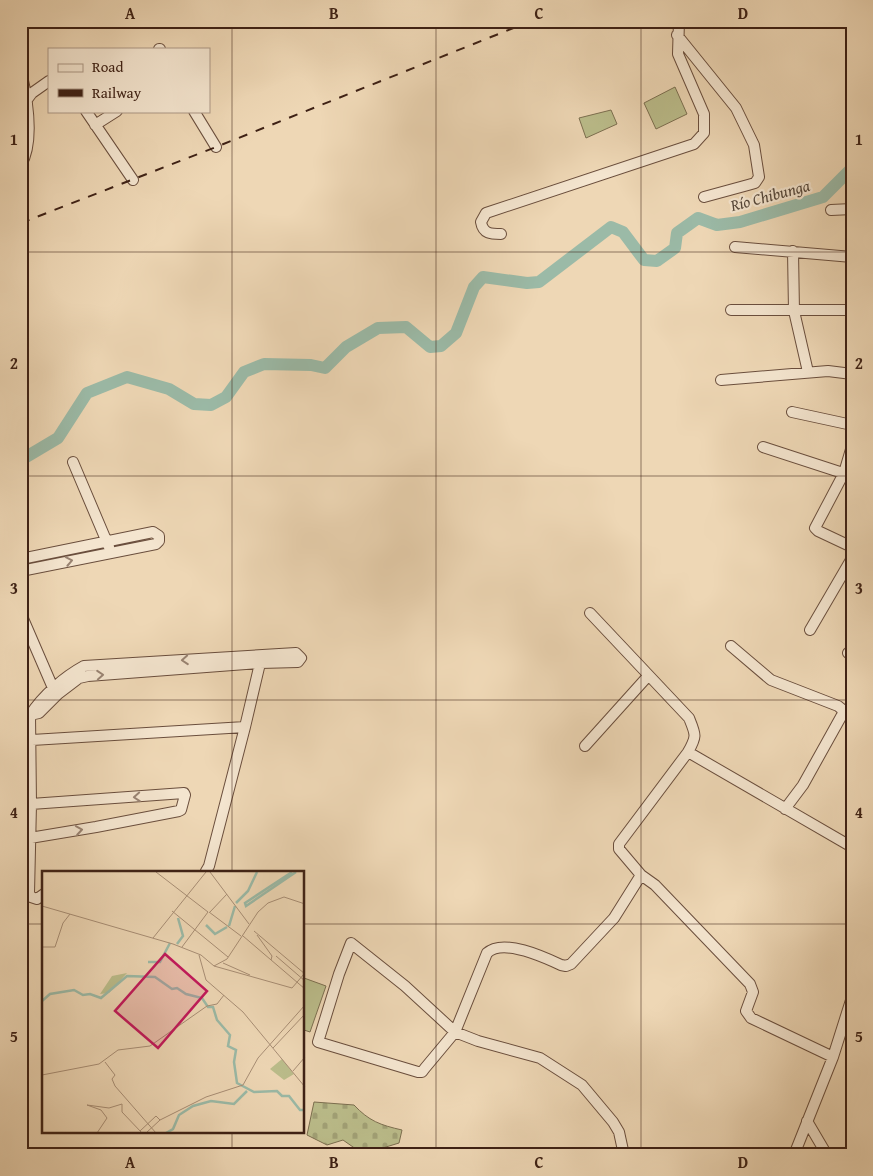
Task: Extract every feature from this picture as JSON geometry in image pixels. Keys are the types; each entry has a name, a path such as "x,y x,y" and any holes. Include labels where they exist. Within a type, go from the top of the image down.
{"street":[{"path":"501,234 490,234 484,231 481,222 486,213 694,144 704,133 704,114 678,54 678,21"},
{"path":"677,35 736,108 754,145 760,177 755,183 704,197"},
{"path":"21,71 29,144 21,165"},
{"path":"25,108 32,93 48,82"},
{"path":"87,112 133,180"},
{"path":"95,125 115,112"},
{"path":"195,112 216,147"},
{"path":"831,210 852,208"},
{"path":"735,247 852,257"},
{"path":"793,251 794,311 808,372"},
{"path":"731,310 852,310"},
{"path":"721,380 828,371 852,374"},
{"path":"792,412 852,425"},
{"path":"852,446 848,475 816,528 818,531 852,547"},
{"path":"763,447 848,475"},
{"path":"72,462 111,553"},
{"path":"21,559 153,532 159,536 159,541 156,544 21,571"},
{"path":"810,630 852,558"},
{"path":"590,613 689,718 696,735 688,752 619,844 619,849 641,875 655,885 750,984 753,992 746,1011 751,1018 833,1057"},
{"path":"21,614 53,688"},
{"path":"731,646 771,680 838,706 843,710 803,785 785,809"},
{"path":"26,714 35,708 53,688 84,666 261,659"},
{"path":"26,714 39,713 58,694 79,678 261,659"},
{"path":"206,871 209,866 261,659"},
{"path":"586,746 648,676"},
{"path":"26,714 32,740 29,893 31,897 37,899 42,895"},
{"path":"32,740 245,727"},
{"path":"688,752 852,847"},
{"path":"30,838 179,812 185,795 184,793 31,804"},
{"path":"624,1155 619,1132 614,1122 582,1085 540,1058 478,1041 455,1032 405,986 351,943 339,974 318,1042 418,1072 426,1068 455,1032 487,953 491,949 507,948 530,951 561,965 572,964 614,918 641,875"},
{"path":"794,1155 833,1057 852,997"},
{"path":"807,1121 827,1155"}],"green space":[{"path":"675,87 687,114 656,129 644,103"},
{"path":"611,110 617,124 586,138 579,118"},
{"path":"305,978 326,986 310,1032 305,1030"},
{"path":"314,1102 354,1105 375,1122 402,1130 399,1143 363,1154 343,1140 327,1145 307,1135"}],"waterway":[{"path":"21,117 24,138 21,147"},
{"name":"Río Chibunga","path":"21,460 58,438 87,393 127,377 169,389 194,404 211,405 226,397 244,372 264,364 311,365 325,368 346,347 378,328 406,327 430,347 441,346 456,333 474,287 483,277 527,283 539,282 611,227 623,232 644,260 657,261 675,248 677,233 698,218 717,225 740,222 823,197 852,168"}],"railway":[{"path":"21,223 531,21"}]}
